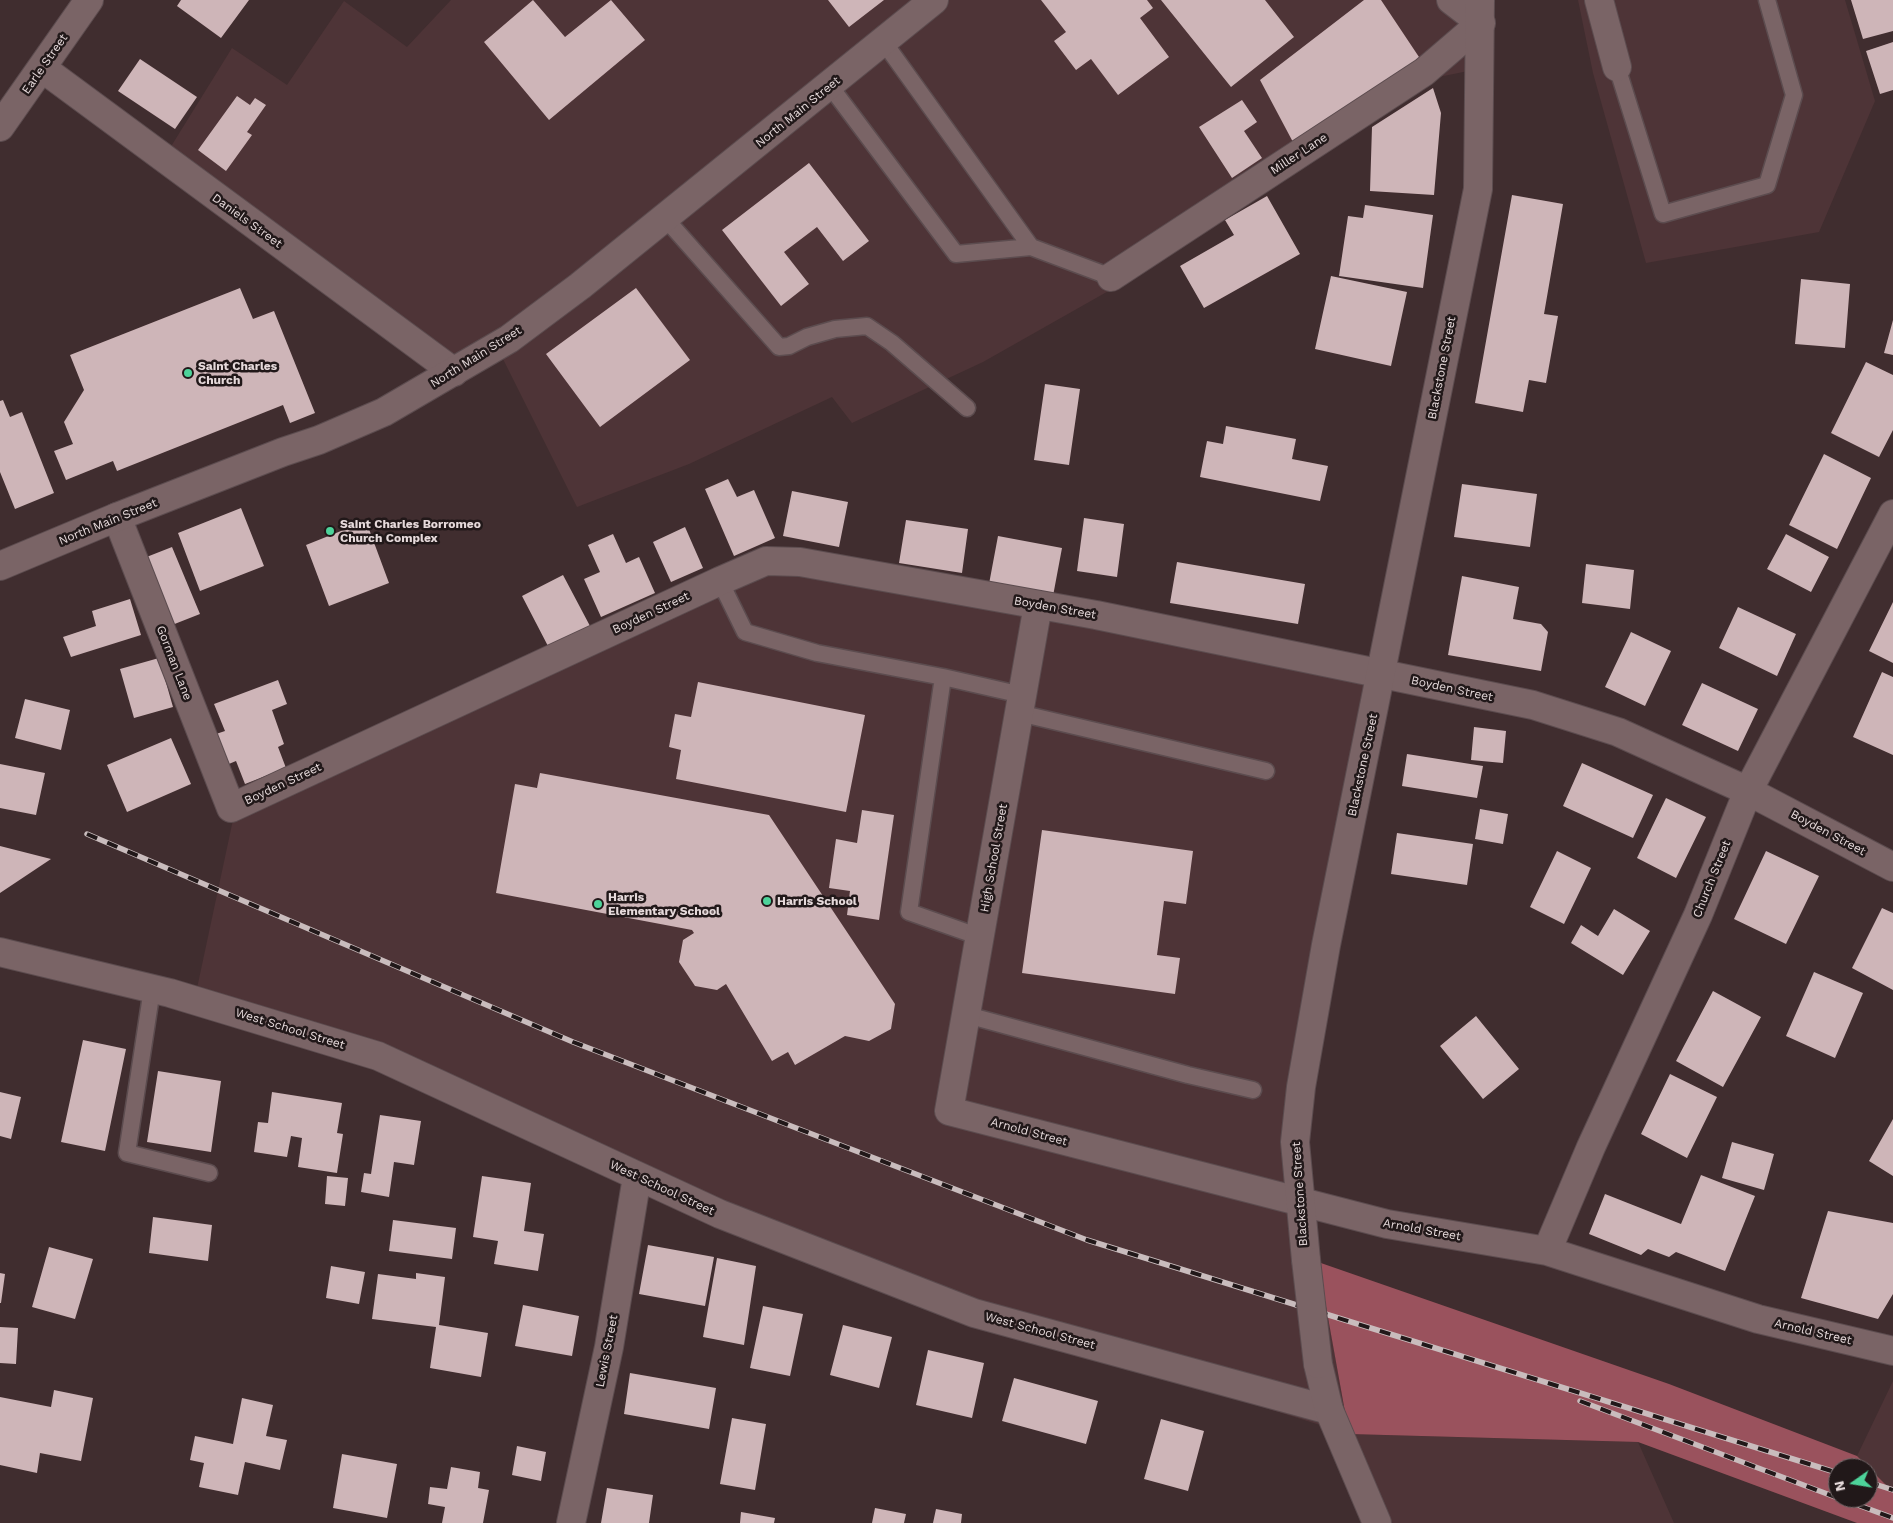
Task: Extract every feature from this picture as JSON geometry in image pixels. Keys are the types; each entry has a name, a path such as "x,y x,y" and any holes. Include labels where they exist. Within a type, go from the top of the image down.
{"street":[{"name":"Earle Street","path":"4,112 42,68 89,0"},
{"name":"North Main Street","path":"0,566 116,517 335,433 384,412 454,372 475,357 509,339 830,86 934,0"},
{"path":"1451,0 1480,12"},
{"path":"1599,0 1617,67"},
{"name":"Miller Lane","path":"1111,277 1424,72 1480,12"},
{"name":"Blackstone Street","path":"1377,1523 1329,1410 1318,1364 1299,1202 1295,1142 1302,1087 1326,945 1478,189 1480,12"},
{"name":"Daniels Street","path":"42,68 454,372"},
{"name":"Church Street","path":"1547,1251 1591,1147 1698,914 1748,791 1893,514"},
{"name":"Gorman Lane","path":"116,517 231,808"},
{"name":"Boyden Street","path":"231,808 766,561 800,562 1096,615 1533,705 1618,732 1748,791 1893,867"},
{"name":"High School Street","path":"950,1111 1038,605"},
{"name":"West School Street","path":"0,952 152,989 378,1056 720,1214 974,1313 1329,1410"},
{"name":"Arnold Street","path":"950,1111 1387,1224 1547,1251 1758,1319 1893,1351"},
{"name":"Lewis Street","path":"571,1523 609,1347 637,1177"}],"lane":[{"path":"1617,67 1663,214 1767,185 1794,94 1767,0"},
{"path":"883,41 1031,247"},
{"path":"830,86 956,254 1031,247 1111,277"},
{"path":"664,218 779,347 789,346 807,337 835,329 867,326 892,343 967,408"},
{"path":"720,581 745,632 817,653 943,677 1021,704 1266,771"},
{"path":"943,677 909,912 980,936"},
{"path":"152,989 127,1153 209,1173"},
{"path":"967,1015 1188,1075 1253,1090"}],"shaded area":[{"path":"451,0 1479,0 1478,69 1429,79 1112,289 983,362 852,423 832,397 689,464 577,507 494,341 440,374 162,161 232,48 287,85 344,1 407,47"},
{"path":"1578,0 1845,0 1875,101 1819,232 1646,263 1593,73"},
{"path":"763,568 1383,677 1309,1065 1306,1192 1349,1434 970,1316 373,1059 193,1007 237,801"},
{"path":"1318,1262 1669,1384 1857,1456 1859,1458 1828,1458 1828,1508 1878,1508 1878,1477 1893,1492 1893,1523 1857,1523 1638,1442 1349,1434"},
{"path":"1893,1381 1893,1492 1878,1477 1878,1458 1859,1458 1857,1456"},
{"path":"1349,1434 1638,1442 1674,1523 1387,1523"}],"building":[{"path":"181,0 249,0 221,38 177,6"},
{"path":"533,0 565,37 611,0 645,40 549,120 484,42"},
{"path":"828,0 884,0 849,27"},
{"path":"1041,0 1147,0 1153,8 1140,18 1169,57 1118,95 1091,59 1076,70 1054,41 1066,32"},
{"path":"1161,0 1265,0 1294,37 1231,87"},
{"path":"1364,0 1381,0 1421,60 1294,144 1260,80"},
{"path":"1851,0 1893,0 1893,31 1863,39"},
{"path":"1893,42 1893,90 1880,94 1866,51"},
{"path":"140,59 197,97 175,129 118,91"},
{"path":"1433,88 1441,113 1434,195 1370,191 1372,127"},
{"path":"237,96 250,105 255,98 266,105 247,132 252,135 226,171 198,150"},
{"path":"1242,100 1257,122 1244,131 1262,158 1232,178 1199,127"},
{"path":"809,163 869,241 843,261 817,227 784,252 809,284 781,306 722,230"},
{"path":"1512,195 1563,204 1544,314 1558,316 1546,383 1529,380 1523,412 1475,403"},
{"path":"1267,196 1300,254 1204,308 1180,266 1234,235 1225,220"},
{"path":"1365,205 1433,215 1423,288 1339,276 1348,216 1363,218"},
{"path":"1331,276 1407,292 1391,366 1315,349"},
{"path":"1801,279 1850,284 1845,348 1795,344"},
{"name":"Saint Charles Church","path":"240,288 253,319 274,311 315,413 290,423 283,405 117,471 113,461 66,480 54,451 73,444 64,422 84,390 70,355"},
{"path":"636,288 690,360 600,427 546,354"},
{"path":"1893,320 1893,355 1884,353"},
{"path":"1866,362 1893,375 1893,430 1879,457 1831,433"},
{"path":"1045,384 1080,389 1069,465 1034,460"},
{"path":"3,400 10,417 22,412 54,493 15,509 0,472 0,401"},
{"path":"1226,426 1296,439 1292,459 1328,466 1320,501 1200,477 1207,441 1223,444"},
{"path":"1824,454 1871,478 1837,549 1789,525"},
{"path":"728,479 737,497 754,490 775,538 734,556 705,489"},
{"path":"1462,484 1537,494 1530,547 1454,537"},
{"path":"792,491 848,502 839,547 783,536"},
{"path":"241,508 264,566 200,591 178,533"},
{"path":"1084,518 1124,524 1117,577 1077,571"},
{"path":"906,520 968,529 962,573 899,563"},
{"path":"366,521 389,583 329,606 306,545"},
{"path":"685,527 703,568 671,582 653,542"},
{"path":"613,534 626,563 639,557 655,593 601,617 584,579 600,572 588,545"},
{"path":"1786,534 1829,557 1811,592 1767,569"},
{"path":"998,536 1062,548 1053,596 989,584"},
{"path":"172,547 200,614 172,625 144,558"},
{"path":"1177,562 1305,584 1298,624 1170,603"},
{"path":"1586,564 1634,570 1630,609 1582,603"},
{"path":"563,575 590,626 549,648 522,596"},
{"path":"1462,576 1519,587 1513,619 1541,624 1548,632 1541,671 1448,655"},
{"path":"130,599 141,635 71,657 63,637 96,626 92,611"},
{"path":"1893,602 1893,663 1869,651"},
{"path":"1738,607 1796,634 1777,676 1719,648"},
{"path":"1631,632 1671,651 1645,706 1605,687"},
{"path":"159,658 173,707 134,718 120,669"},
{"path":"1882,672 1893,677 1893,755 1853,737"},
{"path":"278,680 287,704 272,710 284,744 278,747 286,768 245,784 236,761 224,766 213,735 225,731 214,704"},
{"path":"698,682 865,715 846,812 676,779 681,750 669,747 675,714 691,717"},
{"path":"1702,683 1758,709 1738,751 1682,725"},
{"path":"25,699 70,710 61,750 15,738"},
{"path":"1474,727 1506,731 1503,763 1471,760"},
{"path":"171,738 191,784 127,812 107,765"},
{"path":"1407,754 1483,766 1477,798 1402,786"},
{"path":"1582,763 1653,795 1633,838 1563,806"},
{"path":"0,764 45,773 36,815 0,808"},
{"name":"Harris Elementary School","path":"540,773 769,815 895,1004 891,1029 869,1041 845,1036 795,1065 788,1052 772,1061 726,984 717,990 695,986 679,962 683,940 694,933 692,930 496,893 515,784 537,788"},
{"path":"1666,798 1706,817 1676,878 1637,858"},
{"path":"1480,809 1508,814 1503,844 1475,839"},
{"path":"862,810 894,815 879,920 847,915 850,891 829,888 836,839 857,843"},
{"path":"1042,830 1193,851 1186,904 1164,901 1157,955 1180,958 1175,994 1022,973"},
{"path":"1397,833 1473,844 1467,885 1391,874"},
{"path":"0,846 51,859 0,893"},
{"path":"1557,851 1591,868 1564,924 1530,907"},
{"path":"1766,851 1819,876 1786,944 1734,919"},
{"path":"1882,908 1893,913 1893,990 1852,968"},
{"path":"1614,909 1650,931 1623,975 1571,943 1581,925 1598,936"},
{"path":"1814,972 1863,993 1835,1058 1786,1036"},
{"path":"1713,991 1761,1017 1723,1087 1676,1061"},
{"path":"1476,1016 1519,1069 1483,1099 1440,1046"},
{"path":"83,1040 126,1049 105,1151 61,1142"},
{"path":"158,1071 221,1081 211,1152 147,1142"},
{"path":"1670,1074 1717,1097 1687,1158 1641,1134"},
{"path":"0,1092 21,1097 11,1139 0,1136"},
{"path":"272,1092 342,1103 337,1133 343,1134 337,1173 298,1167 302,1138 291,1136 287,1157 254,1152 258,1122 268,1123"},
{"path":"380,1115 421,1121 414,1165 394,1162 389,1197 361,1192 364,1173 371,1174"},
{"path":"1893,1119 1893,1176 1869,1161"},
{"path":"1732,1142 1774,1154 1764,1190 1722,1178"},
{"path":"1701,1175 1755,1196 1725,1271 1676,1252 1669,1257 1648,1249 1641,1255 1589,1234 1605,1194 1681,1224"},
{"path":"327,1176 348,1178 345,1206 325,1204"},
{"path":"482,1176 531,1183 524,1231 544,1234 538,1271 494,1264 498,1241 473,1237"},
{"path":"1828,1211 1893,1223 1893,1294 1878,1319 1801,1298"},
{"path":"153,1217 212,1225 208,1261 149,1253"},
{"path":"393,1220 456,1228 452,1259 389,1251"},
{"path":"648,1245 714,1257 705,1306 639,1294"},
{"path":"49,1247 93,1259 75,1319 32,1307"},
{"path":"717,1258 756,1266 744,1345 703,1337"},
{"path":"331,1266 365,1272 359,1304 326,1298"},
{"path":"0,1273 5,1274 1,1303 0,1303"},
{"path":"416,1273 445,1277 439,1325 488,1333 481,1377 430,1368 436,1327 372,1319 378,1274 416,1279"},
{"path":"523,1305 579,1316 572,1356 515,1346"},
{"path":"763,1306 803,1314 790,1376 750,1368"},
{"path":"843,1325 892,1337 879,1388 830,1375"},
{"path":"0,1327 18,1328 16,1364 0,1363"},
{"path":"928,1350 984,1363 972,1418 916,1405"},
{"path":"630,1373 716,1388 709,1429 624,1414"},
{"path":"1014,1378 1098,1401 1086,1444 1002,1421"},
{"path":"54,1390 93,1398 81,1461 40,1453 37,1473 0,1465 0,1397 51,1407"},
{"path":"242,1398 273,1405 266,1436 287,1440 280,1470 245,1462 238,1495 199,1487 204,1463 190,1460 195,1436 233,1444"},
{"path":"732,1418 766,1424 755,1490 720,1484"},
{"path":"1161,1419 1204,1431 1188,1491 1144,1479"},
{"path":"517,1446 546,1452 541,1481 512,1475"},
{"path":"342,1454 397,1464 387,1518 333,1508"},
{"path":"451,1467 480,1472 478,1488 489,1490 483,1523 442,1523 445,1507 428,1504 430,1487 447,1489"},
{"path":"607,1488 653,1495 649,1523 601,1523"},
{"path":"875,1508 906,1514 904,1523 872,1523"},
{"path":"936,1509 962,1514 961,1523 933,1523"},
{"path":"741,1512 775,1518 774,1523 740,1523"}],"railway":[{"path":"87,834 573,1042 1087,1240 1828,1470"},
{"path":"1580,1401 1828,1494"},
{"path":"1878,1485 1893,1490"},
{"path":"1866,1508 1893,1518"}],"place":[{"name":"Saint Charles Church","path":"188,373"},
{"name":"Saint Charles Borromeo Church Complex","path":"330,531"},
{"name":"Harris School","path":"767,901"},
{"name":"Harris Elementary School","path":"598,904"}]}
